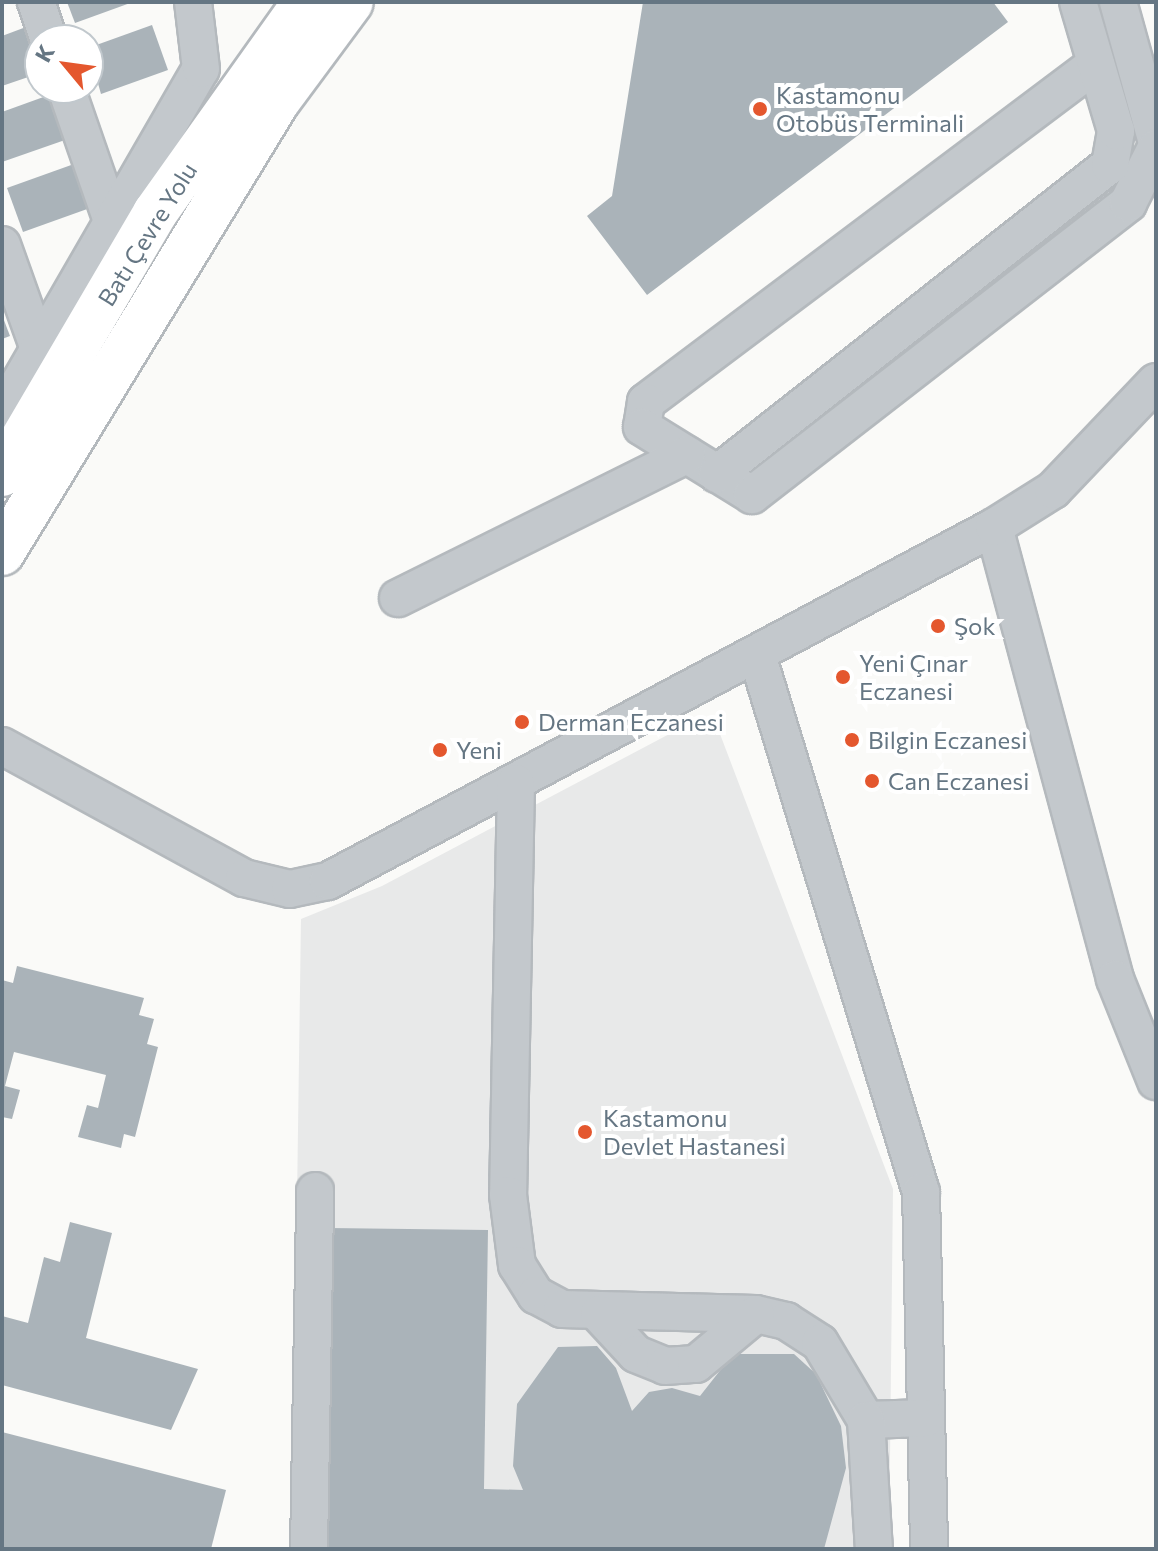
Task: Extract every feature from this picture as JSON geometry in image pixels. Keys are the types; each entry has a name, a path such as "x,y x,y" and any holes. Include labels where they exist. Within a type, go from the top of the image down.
{"highway":[{"path":"155,213 194,129 270,2"},
{"name":"Batı Çevre Yolu","path":"2,474 155,213 305,2"},
{"path":"2,553 277,102 351,2"}],"street":[{"path":"36,2 44,24"},
{"path":"2,413 201,69 193,2"},
{"path":"717,474 1102,175 1118,143 1078,2"},
{"path":"1118,2 1156,139"},
{"path":"1096,64 646,402 642,427 752,495 1128,203 1156,148"},
{"path":"72,104 112,221"},
{"path":"2,245 39,349"},
{"path":"2,746 244,878 290,889 328,881 758,658 994,527 1053,490 1156,382"},
{"path":"398,598 686,455"},
{"path":"994,527 1115,979 1156,1081"},
{"path":"758,658 921,1192 929,1549"},
{"path":"516,783 508,1195 517,1265 536,1295 562,1309 599,1314 756,1314 786,1321 820,1343 866,1420 874,1549"},
{"path":"309,1549 315,1191"},
{"path":"599,1314 636,1354 665,1366 696,1364 756,1314"},
{"path":"866,1420 926,1418"}],"shaded area":[{"name":"Kastamonu Devlet Hastanesi","path":"692,722 720,734 893,1189 889,1549 292,1549 301,919 382,886"}],"building":[{"path":"67,2 133,2 75,23"},
{"name":"Kastamonu Otobüs Terminali","path":"643,2 993,2 1008,22 647,295 587,216 612,196"},
{"path":"152,25 168,70 104,93 104,42"},
{"path":"24,28 24,78 2,86 2,36"},
{"path":"24,104 52,104 65,140 2,162 2,112"},
{"path":"74,164 90,208 23,232 7,188"},
{"path":"2,315 10,336 2,339"},
{"path":"17,966 144,998 139,1015 154,1019 147,1044 158,1047 135,1137 124,1134 121,1148 78,1137 87,1105 98,1108 106,1075 14,1052 5,1086 20,1090 12,1119 2,1117 2,980 13,983"},
{"path":"70,1222 112,1233 86,1338 198,1369 171,1430 2,1385 2,1316 28,1323 44,1257 60,1262"},
{"path":"329,1228 488,1230 484,1489 523,1490 513,1466 517,1404 558,1347 597,1346 616,1368 632,1411 649,1392 672,1388 700,1396 733,1354 794,1354 816,1374 841,1426 846,1468 824,1549 326,1549"},
{"path":"2,1432 226,1490 211,1549 2,1549"}],"place":[{"name":"Kastamonu Otobüs Terminali","path":"760,109"},
{"name":"Şok","path":"938,626"},
{"name":"Yeni Çınar Eczanesi","path":"843,677"},
{"name":"Derman Eczanesi","path":"522,722"},
{"name":"Bilgin Eczanesi","path":"852,740"},
{"name":"Yeni","path":"440,750"},
{"name":"Can Eczanesi","path":"872,781"},
{"name":"Kastamonu Devlet Hastanesi","path":"585,1132"}]}
